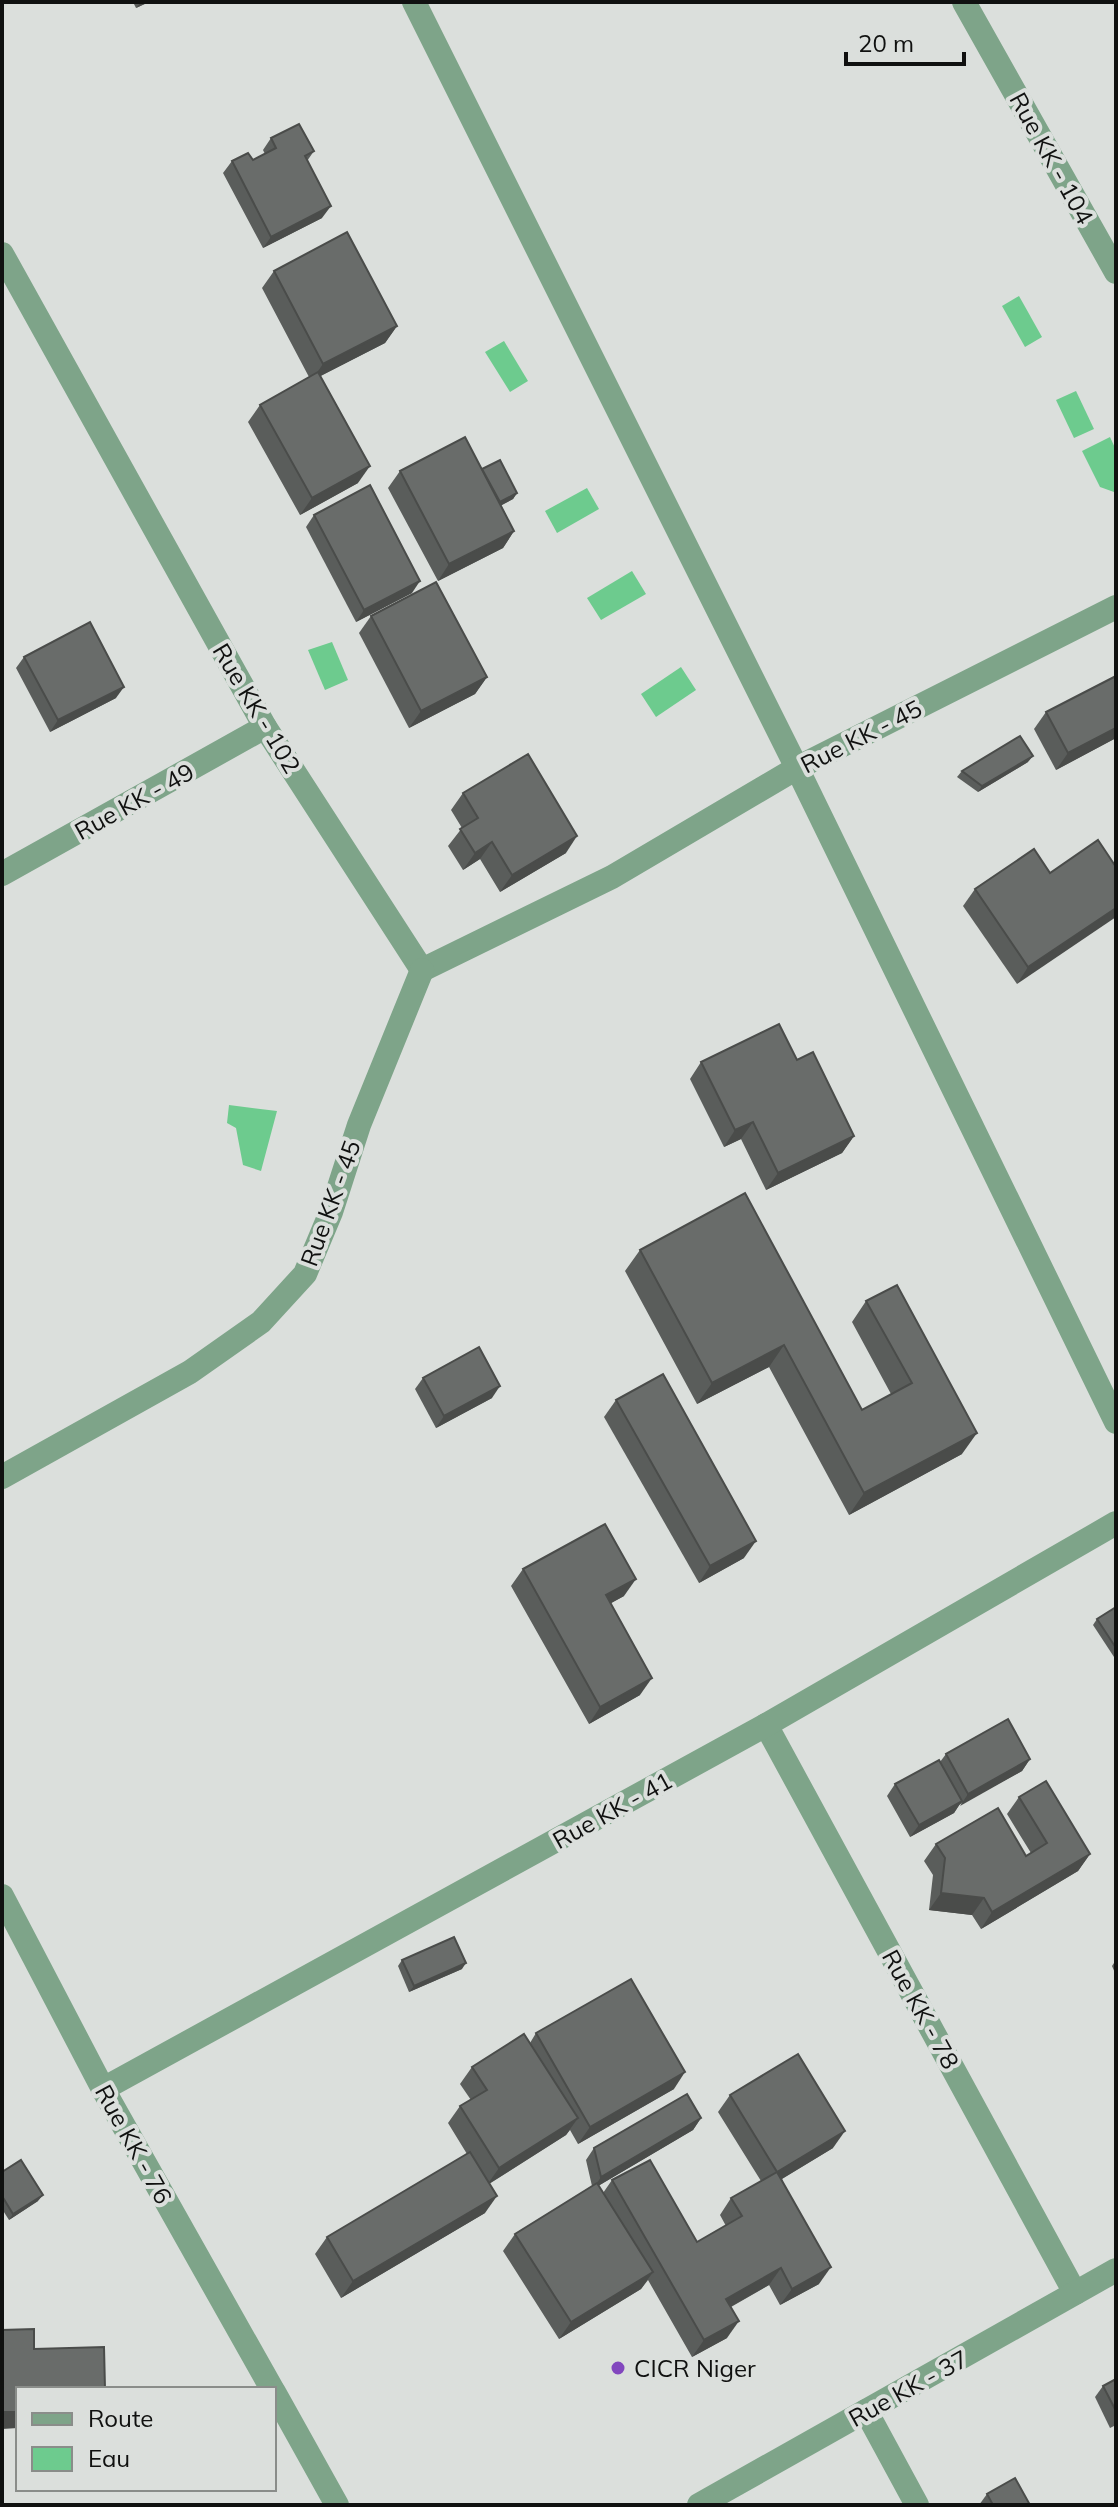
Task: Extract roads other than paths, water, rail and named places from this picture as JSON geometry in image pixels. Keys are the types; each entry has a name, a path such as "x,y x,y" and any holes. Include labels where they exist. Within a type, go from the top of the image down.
{"street":[{"path":"414,2 797,768 1116,1422"},
{"name":"Rue KK - 104","path":"964,2 1116,272"},
{"name":"Rue KK - 102","path":"2,254 265,727 422,970"},
{"name":"Rue KK - 45","path":"2,1477 190,1372 261,1322 305,1274 331,1212 359,1125 422,970 612,877 797,768 1116,607"},
{"name":"Rue KK - 49","path":"2,874 265,727"},
{"name":"Rue KK - 41","path":"103,2089 766,1725 1116,1523"},
{"name":"Rue KK - 78","path":"766,1725 1075,2293"},
{"name":"Rue KK - 76","path":"2,1896 103,2089 271,2387"},
{"name":"Rue KK - 37","path":"699,2505 1116,2270"},
{"name":"Rue KK - 76","path":"276,2396 337,2505"},
{"path":"866,2411 917,2505"}],"water":[{"path":"1019,296 1042,337 1025,347 1002,306"},
{"path":"504,341 528,381 510,392 485,352"},
{"path":"1076,391 1094,429 1074,438 1056,400"},
{"path":"1110,437 1116,450 1114,492 1100,487 1082,451"},
{"path":"587,488 599,509 557,533 545,511"},
{"path":"632,571 646,594 601,620 587,598"},
{"path":"332,642 348,680 325,690 308,650"},
{"path":"681,667 696,690 656,717 641,694"},
{"path":"229,1105 277,1111 261,1171 243,1165 236,1128 227,1123"}],"place":[{"name":"CICR Niger","path":"618,2368"}]}
